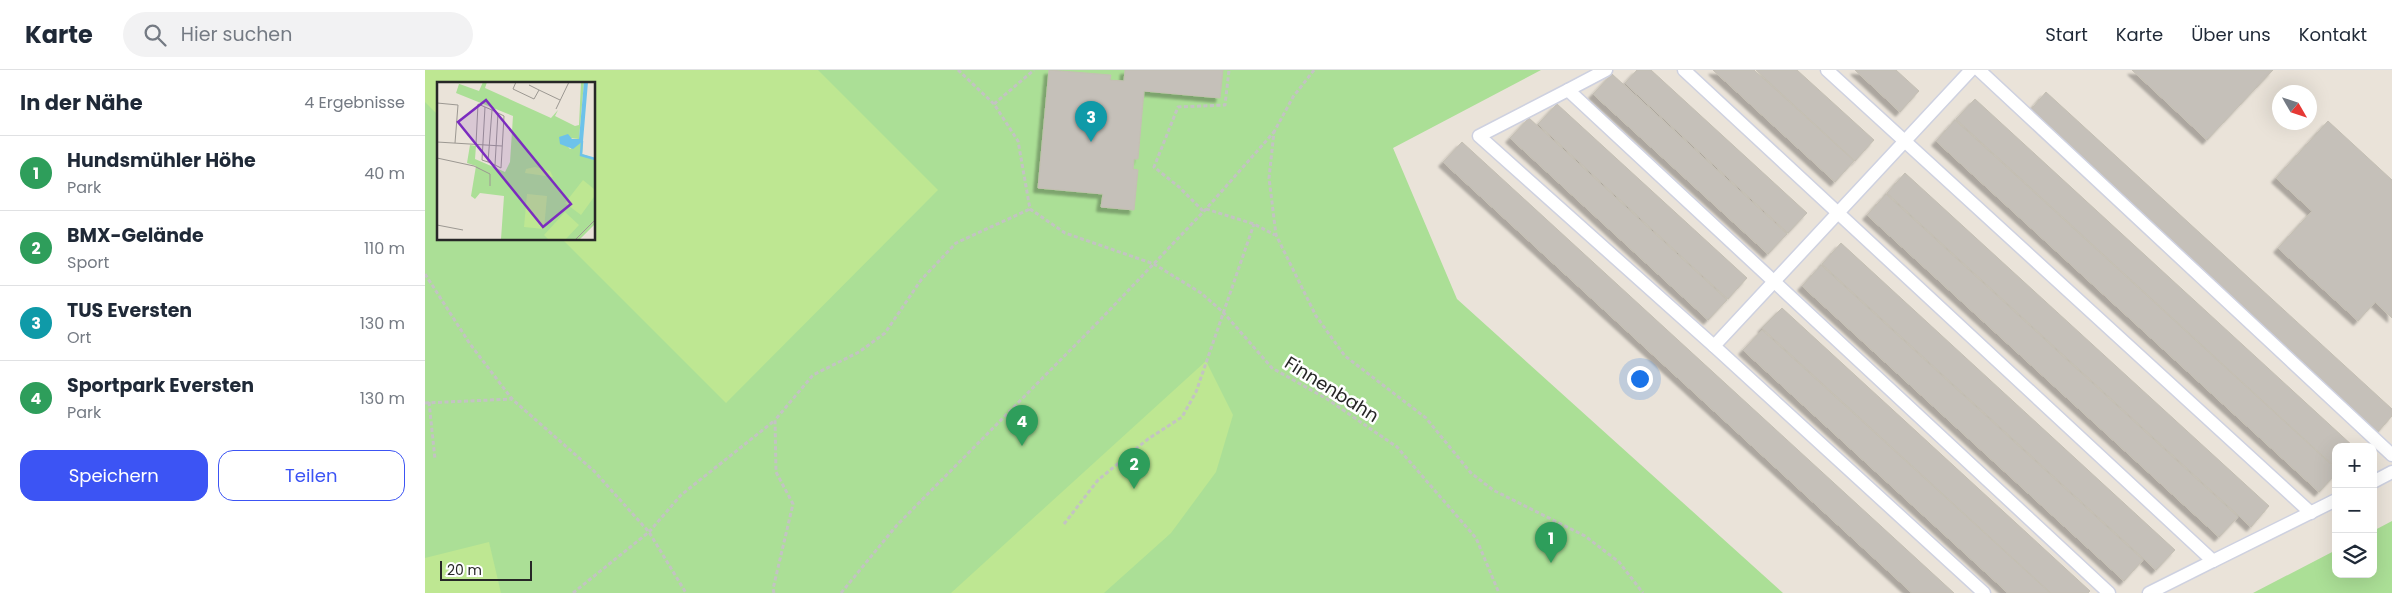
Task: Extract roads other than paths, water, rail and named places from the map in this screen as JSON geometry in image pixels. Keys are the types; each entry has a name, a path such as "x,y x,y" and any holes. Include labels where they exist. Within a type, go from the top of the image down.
{"lane":[{"path":"1606,70 1479,136 1714,346 1984,593"},
{"path":"1684,70 2213,561"},
{"path":"1827,70 2311,513"},
{"path":"1714,346 1971,70"},
{"path":"1979,70 2392,454"},
{"path":"1568,90 2109,593"},
{"path":"2377,480 2392,472"},
{"path":"2149,593 2332,502"}],"place":[{"name":"TUS Eversten","path":"1091,142"},
{"name":"Sportpark Eversten","path":"1022,446"},
{"name":"BMX-Gelände","path":"1134,489"},
{"name":"Hundsmühler Höhe","path":"1551,563"}]}
